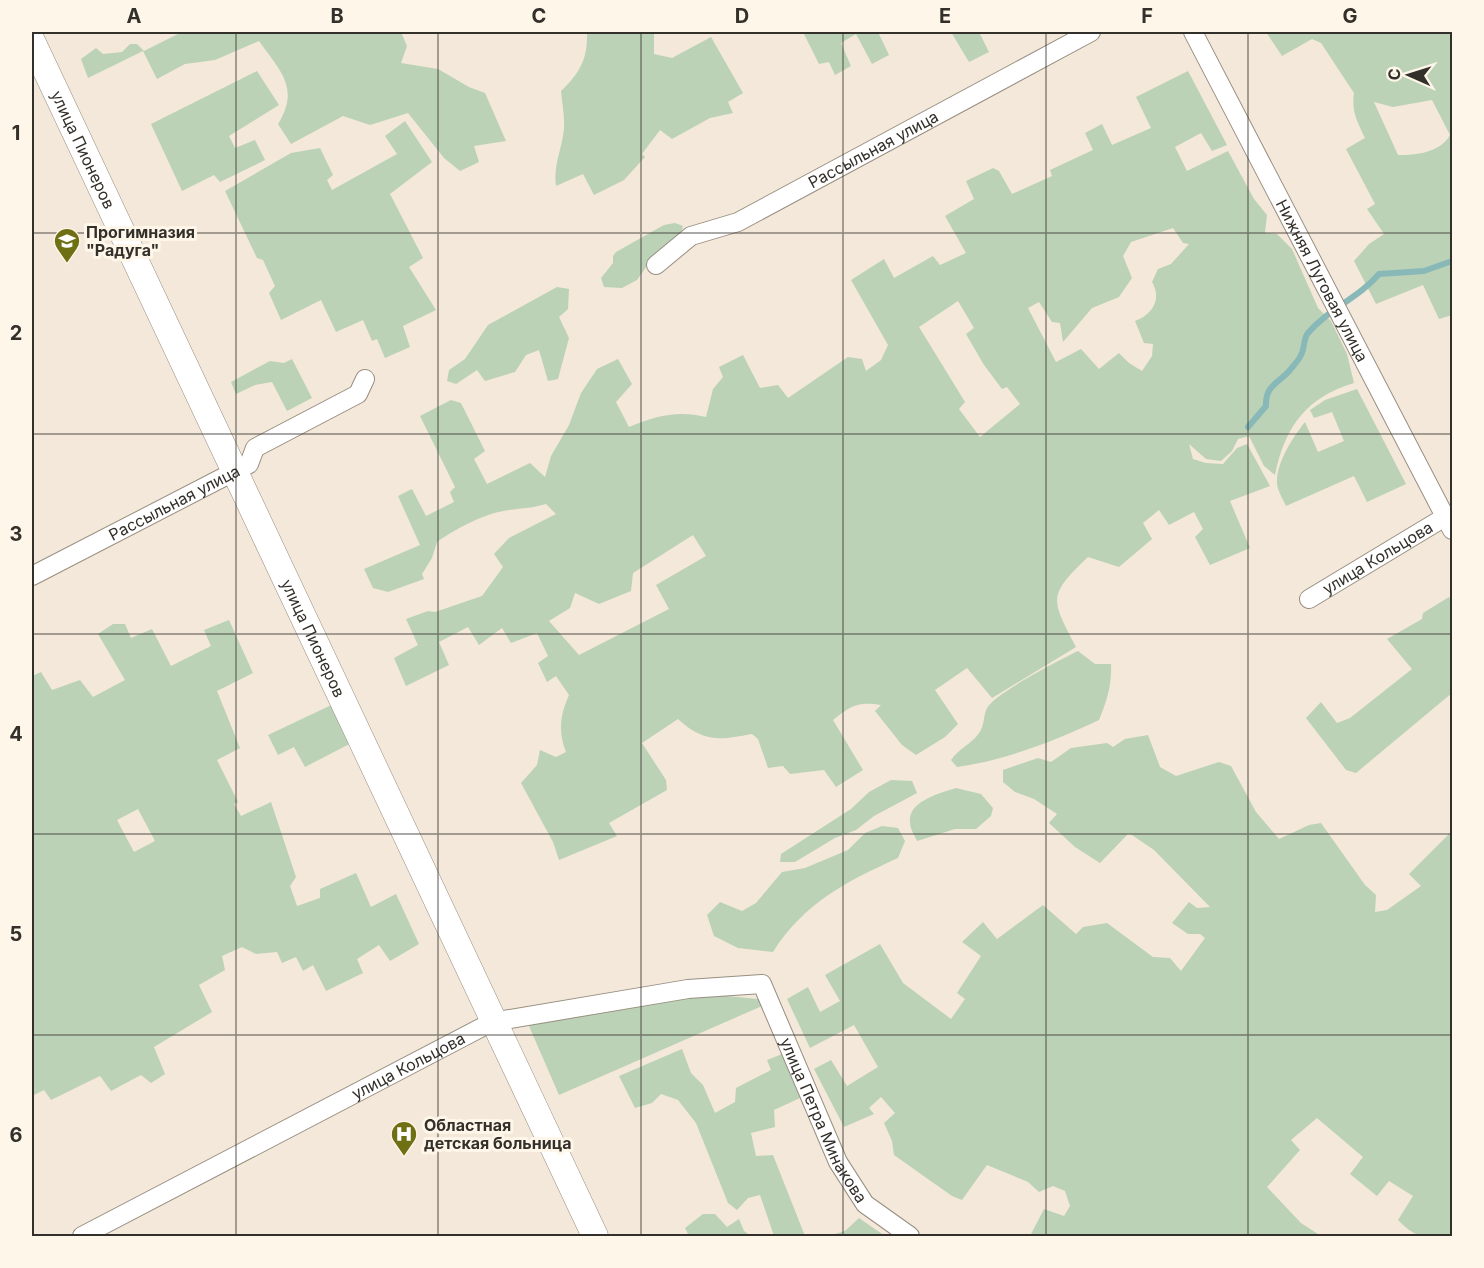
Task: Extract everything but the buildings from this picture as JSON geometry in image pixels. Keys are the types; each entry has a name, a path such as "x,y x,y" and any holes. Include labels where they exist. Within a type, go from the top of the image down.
{"street":[{"name":"Рассыльная улица","path":"656,265 691,236 738,222 1091,32"},
{"name":"Нижняя Луговая улица","path":"1193,32 1449,524"},
{"name":"улица Пионеров","path":"32,41 233,473 341,695 492,1022 595,1236"},
{"name":"Рассыльная улица","path":"32,576 249,464 255,448 358,394 365,379"},
{"name":"улица Кольцова","path":"1309,599 1449,524"},
{"name":"улица Кольцова","path":"82,1236 492,1022 688,989 762,984"},
{"name":"улица Петра Минакова","path":"762,984 838,1162 865,1204 910,1236"}],"green space":[{"path":"182,32 401,32 407,46 401,63 438,69 469,87 485,93 506,141 474,146 479,162 460,171 444,158 408,113 370,125 343,116 291,144 278,124 287,100 285,81 259,41 215,60 185,64 157,79 143,51 88,78 81,59 96,48 103,54 122,52 130,44 137,44 144,51"},
{"path":"587,32 654,32 654,54 672,58 711,37 743,93 728,102 733,113 710,118 672,139 660,130 642,154 645,157 624,180 594,195 583,174 556,186 557,164 564,129 561,91 582,64"},
{"path":"803,32 878,32 889,55 872,64 856,34 841,43 851,66 835,75 829,62 819,64"},
{"path":"951,32 979,32 989,52 969,62"},
{"path":"1266,32 1452,32 1452,315 1439,319 1423,285 1376,304 1354,261 1369,244 1384,234 1367,209 1375,204 1346,149 1365,138 1354,111 1354,93 1321,43 1312,39 1282,56","holes":["1432,100 1450,135 1440,146 1427,152 1398,155 1374,102 1393,107"]},
{"path":"257,71 279,105 229,136 235,148 255,140 265,160 220,182 214,175 182,191 151,124"},
{"path":"1188,71 1227,145 1212,151 1201,133 1175,147 1187,171 1228,151 1254,199 1267,215 1265,233 1277,234 1292,249 1318,308 1331,321 1347,354 1354,383 1323,396 1301,416 1285,442 1275,475 1264,466 1249,436 1238,439 1232,451 1221,461 1206,459 1189,444 1193,459 1206,463 1223,464 1237,448 1247,444 1270,486 1230,501 1250,548 1210,565 1195,537 1203,529 1194,512 1169,525 1159,510 1143,523 1152,539 1119,567 1088,557 1065,581 1057,599 1058,608 1076,647 992,698 967,668 935,690 958,724 945,737 916,755 902,745 875,711 881,705 860,704 844,711 833,720 863,770 836,787 824,770 790,774 783,766 768,768 758,739 752,734 731,738 713,738 696,732 678,719 642,743 666,780 667,790 609,823 617,836 559,860 553,842 521,783 537,765 540,750 556,757 566,752 561,724 569,695 556,676 547,682 538,663 548,656 537,633 511,643 502,628 479,645 468,627 439,642 449,665 406,686 394,658 418,645 406,619 482,596 503,567 494,554 509,538 556,514 546,504 500,512 481,518 437,542 432,558 422,574 424,579 388,592 373,588 364,569 420,545 398,496 412,489 426,516 454,502 450,492 455,487 420,416 451,400 461,403 485,451 474,459 487,484 530,463 545,477 551,456 569,425 581,393 597,369 618,359 632,384 616,402 629,427 667,415 686,414 706,417 713,389 723,377 719,367 743,355 760,388 778,385 788,398 848,357 862,359 866,371 881,360 888,345 851,280 884,259 894,278 933,256 940,265 966,253 945,216 974,199 966,181 993,168 999,171 1012,194 1052,176 1050,170 1093,150 1085,133 1102,124 1112,145 1151,128 1136,97","holes":["1173,228 1183,243 1189,244 1171,264 1158,269 1152,282 1156,294 1154,305 1147,314 1135,321 1144,343 1153,344 1152,356 1142,371 1119,353 1099,369 1081,349 1056,362 1028,308 1039,302 1052,322 1060,323 1063,342 1092,308 1119,297 1132,278 1123,256 1131,242","958,301 974,328 966,334 984,365 1002,389 1007,387 1020,404 980,437 959,409 965,402 919,327","693,535 706,556 656,585 669,609 579,655 549,621 570,608 575,593 599,604 631,591 633,573"]},
{"path":"405,121 432,162 390,194 423,258 409,267 436,310 403,326 410,347 385,358 377,339 372,341 363,320 336,332 321,300 281,320 269,293 275,286 263,260 257,258 225,191 291,153 320,148 333,175 327,180 332,190 397,154 385,136"},
{"path":"675,223 683,226 681,233 649,263 637,280 622,288 604,287 601,278 613,263 613,256 616,252 664,225"},
{"path":"557,287 569,289 568,309 559,317 569,338 558,379 548,381 539,350 526,355 515,372 485,381 477,370 456,384 447,381 449,370 465,359 488,325"},
{"path":"292,359 312,398 287,411 272,382 255,385 236,394 231,382 270,361 284,363"},
{"path":"1357,389 1406,484 1367,502 1354,476 1286,506 1278,489 1277,475 1286,451 1305,422 1318,452 1344,441 1332,412 1314,418 1310,410 1325,400"},
{"path":"1449,597 1452,603 1452,693 1356,773 1346,770 1306,718 1321,702 1337,723 1350,718 1412,669 1387,639 1422,619 1423,613"},
{"path":"229,620 253,673 217,691 240,748 217,760 238,802 234,804 241,816 271,802 296,877 290,886 297,906 320,898 320,889 356,873 371,907 396,894 419,944 390,961 379,945 357,959 363,973 326,991 313,965 303,971 296,957 282,963 277,952 256,954 242,947 222,956 225,970 199,985 212,1012 154,1047 165,1074 151,1083 141,1075 111,1091 100,1076 51,1100 44,1090 32,1096 32,676 41,672 52,690 80,680 93,697 125,680 98,634 113,624 125,624 131,638 152,629 171,666 211,646 204,630","holes":["138,809 155,841 134,852 117,820"]},
{"path":"1078,651 1095,664 1111,664 1111,679 1099,720 1030,749 994,760 957,767 951,760 978,734 987,708 992,702 1029,677"},
{"path":"342,700 361,738 305,767 294,747 278,755 268,735"},
{"path":"1148,735 1160,767 1176,776 1219,762 1231,766 1256,812 1279,839 1309,825 1321,823 1365,885 1376,895 1375,912 1387,910 1421,886 1409,874 1452,831 1452,1236 1423,1236 1411,1231 1398,1220 1413,1196 1389,1181 1377,1196 1350,1174 1363,1157 1317,1118 1291,1140 1300,1150 1267,1187 1301,1223 1321,1236 1030,1236 1044,1209 1064,1216 1070,1206 1065,1191 1053,1186 1039,1192 1028,1182 987,1165 962,1200 952,1196 894,1155 892,1141 884,1123 895,1113 881,1097 869,1108 874,1114 844,1127 814,1069 831,1060 847,1086 878,1067 854,1025 810,1048 787,999 808,987 820,1012 840,1001 825,975 880,944 903,983 951,1019 965,999 957,993 981,956 962,942 983,922 997,939 1043,905 1076,934 1083,927 1107,923 1153,957 1170,958 1181,971 1205,938 1200,934 1188,934 1172,923 1189,902 1197,908 1210,907 1154,850 1132,835 1128,834 1100,863 1075,847 1049,823 1057,814 1034,799 1015,792 1003,782 1003,770 1038,758 1051,762 1071,748 1107,743 1113,747 1125,739"},
{"path":"891,780 912,781 917,793 874,816 856,830 835,838 795,862 780,862 781,854 851,809 869,792"},
{"path":"956,788 981,794 993,808 991,816 976,829 955,829 917,841 910,825 910,815 914,809 934,795"},
{"path":"882,826 898,828 905,841 898,858 828,895 798,920 773,952 738,948 714,936 707,915 720,902 742,911 756,903 782,872 805,868 848,850 865,833"},
{"path":"706,994 758,999 762,1006 559,1095 529,1026 532,1022"},
{"path":"682,1049 691,1073 703,1085 715,1113 735,1102 736,1088 771,1070 767,1060 782,1054 800,1098 774,1110 775,1127 751,1133 756,1156 773,1155 805,1236 774,1236 760,1195 748,1198 737,1210 728,1203 696,1123 678,1100 661,1094 652,1103 635,1108 619,1076"},
{"path":"703,1214 715,1214 727,1227 739,1219 744,1231 751,1236 689,1236 685,1228"},
{"path":"859,1218 885,1236 828,1236 845,1231"}],"waterway":[{"path":"1248,427 1266,406 1270,389 1299,359 1308,333 1325,317 1362,290 1379,274 1424,271 1452,261"}],"place":[{"name":"Прогимназия \"Радуга\"","path":"67,264"},
{"name":"Областная детская больница","path":"404,1157"}]}
